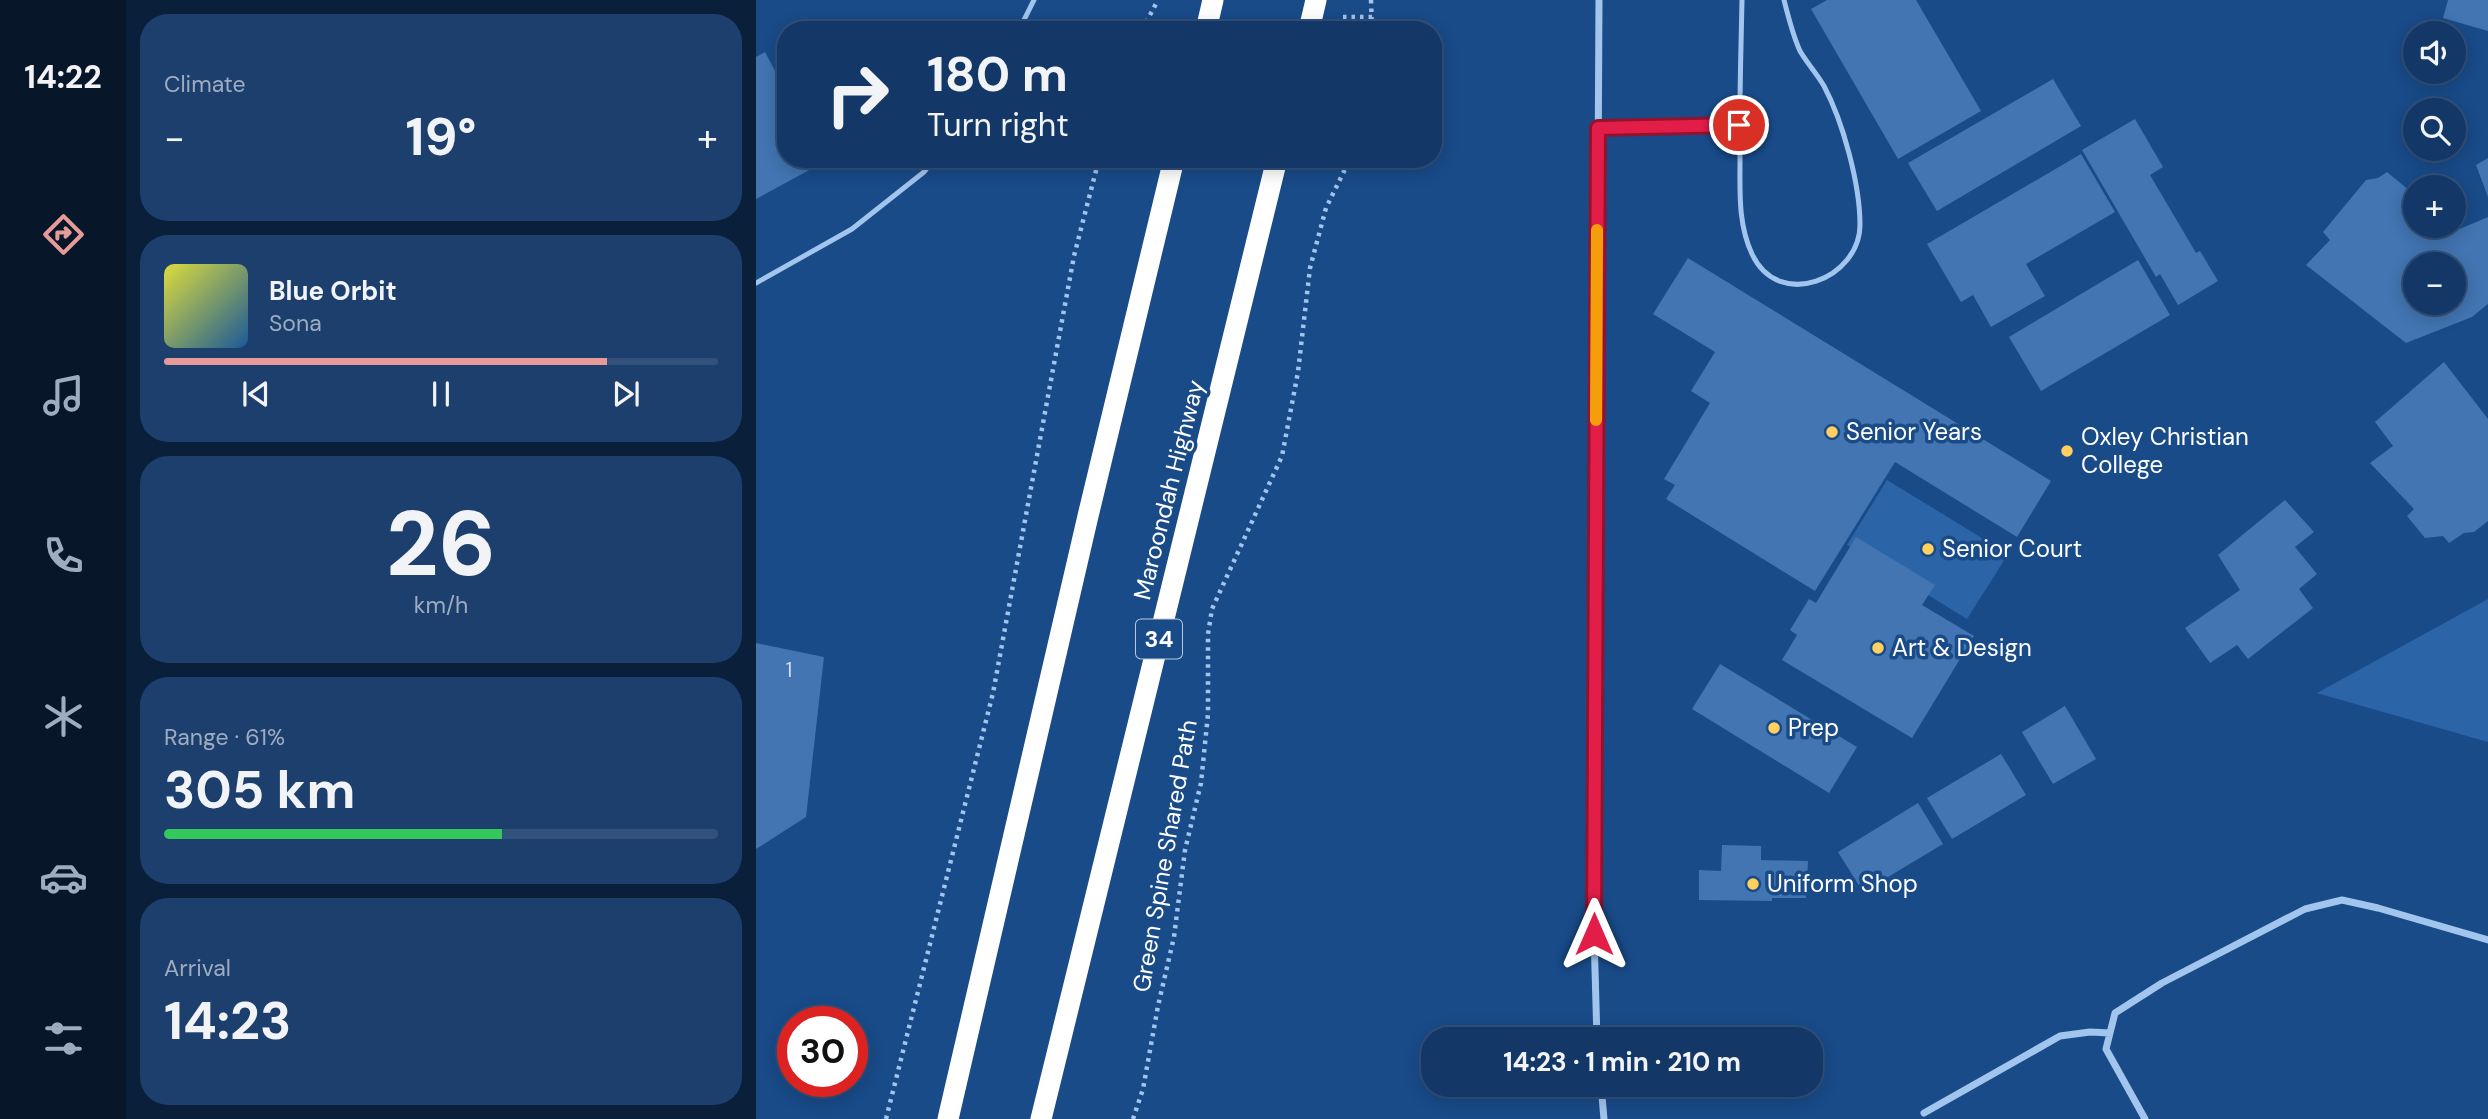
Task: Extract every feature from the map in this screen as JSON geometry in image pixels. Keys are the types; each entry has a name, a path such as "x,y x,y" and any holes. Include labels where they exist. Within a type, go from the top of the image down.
{"highway":[{"path":"1208,21 1213,0"},
{"path":"1311,21 1316,0"},
{"path":"948,1119 1081,543 1172,168"},
{"name":"Maroondah Highway","path":"1041,1119 1275,168"}],"street":[{"path":"1597,1027 1594,906 1599,0"},
{"path":"2145,1119 2106,1049 2115,1013 2162,983 2305,909 2342,900 2488,940"},
{"path":"1924,1113 2060,1037 2090,1032 2109,1034"},
{"path":"1602,1097 1604,1119"}],"lane":[{"path":"1024,21 1034,0"},
{"path":"1742,0 1739,125 1741,212 1752,255 1763,271 1777,283 1794,285 1815,281 1834,272 1858,241 1860,224 1857,192 1844,137 1824,87 1800,50 1784,0"},
{"path":"1598,128 1739,125"},
{"path":"756,282 852,229 927,168"}],"path":[{"path":"1147,21 1158,0"},
{"path":"1371,0 1372,21"},
{"path":"1343,17 1372,17"},
{"path":"886,1119 993,693 1074,256 1097,168"},
{"name":"Green Spine Shared Path","path":"1133,1119 1143,1088 1157,1006 1174,937 1185,850 1201,783 1208,714 1208,634 1212,610 1282,456 1298,372 1310,268 1326,208 1346,168"}],"shaded area":[{"name":"Senior Court","path":"1887,480 2008,554 1967,619 1847,545"},
{"path":"2488,599 2488,742 2317,693"}],"building":[{"path":"1827,0 1916,0 1981,111 1898,159 1811,9"},
{"path":"2448,0 2488,0 2488,31 2466,25 2466,21 2443,18"},
{"path":"765,52 777,74 777,168 813,168 756,199 756,57"},
{"path":"2053,79 2081,126 1937,211 1908,163"},
{"path":"2135,119 2163,167 2150,175 2196,253 2200,251 2218,281 2178,305 2160,274 2156,277 2082,150"},
{"path":"2081,154 2115,212 2026,264 2045,296 1991,327 1973,295 1961,302 1927,244"},
{"path":"2488,158 2488,197 2476,165"},
{"path":"2387,172 2403,185 2403,238 2466,238 2466,226 2488,217 2488,304 2472,317 2406,343 2306,265 2330,240 2323,232 2366,180 2378,178"},
{"name":"Senior Years","path":"1688,258 2051,481 2017,537 1895,462 1815,591 1666,499 1675,485 1664,479 1710,403 1691,391 1715,352 1653,314"},
{"path":"2138,260 2170,315 2041,391 2009,337"},
{"path":"2444,362 2488,419 2488,521 2474,532 2464,533 2449,543 2443,536 2425,538 2407,516 2414,509 2370,463 2393,446 2375,422"},
{"path":"2285,500 2314,532 2295,547 2317,574 2299,589 2313,608 2248,659 2237,645 2210,663 2185,628 2240,590 2218,555"},
{"name":"Art & Design","path":"1856,537 1935,585 1922,605 1974,636 1912,738 1782,660 1797,635 1790,630 1809,599 1816,603"},
{"path":"756,643 824,657 806,817 756,849"},
{"name":"Prep","path":"1720,664 1857,747 1829,793 1692,709"},
{"path":"2065,706 2096,759 2053,784 2022,732"},
{"path":"2001,754 2026,795 1952,839 1927,798"},
{"path":"1918,803 1943,844 1863,892 1838,852"},
{"name":"Uniform Shop","path":"1722,845 1761,846 1761,860 1808,861 1806,898 1772,898 1772,901 1699,900 1699,870 1721,871"}],"slow traffic":[{"path":"1596,420 1597,230"}],"place":[{"name":"Senior Years","path":"1832,432"},
{"name":"Oxley Christian College","path":"2067,451"},
{"name":"Senior Court","path":"1928,549"},
{"name":"Art & Design","path":"1878,648"},
{"name":"Prep","path":"1774,728"},
{"name":"Uniform Shop","path":"1753,884"}],"route":[{"path":"1594,934 1598,128 1739,125"}]}
